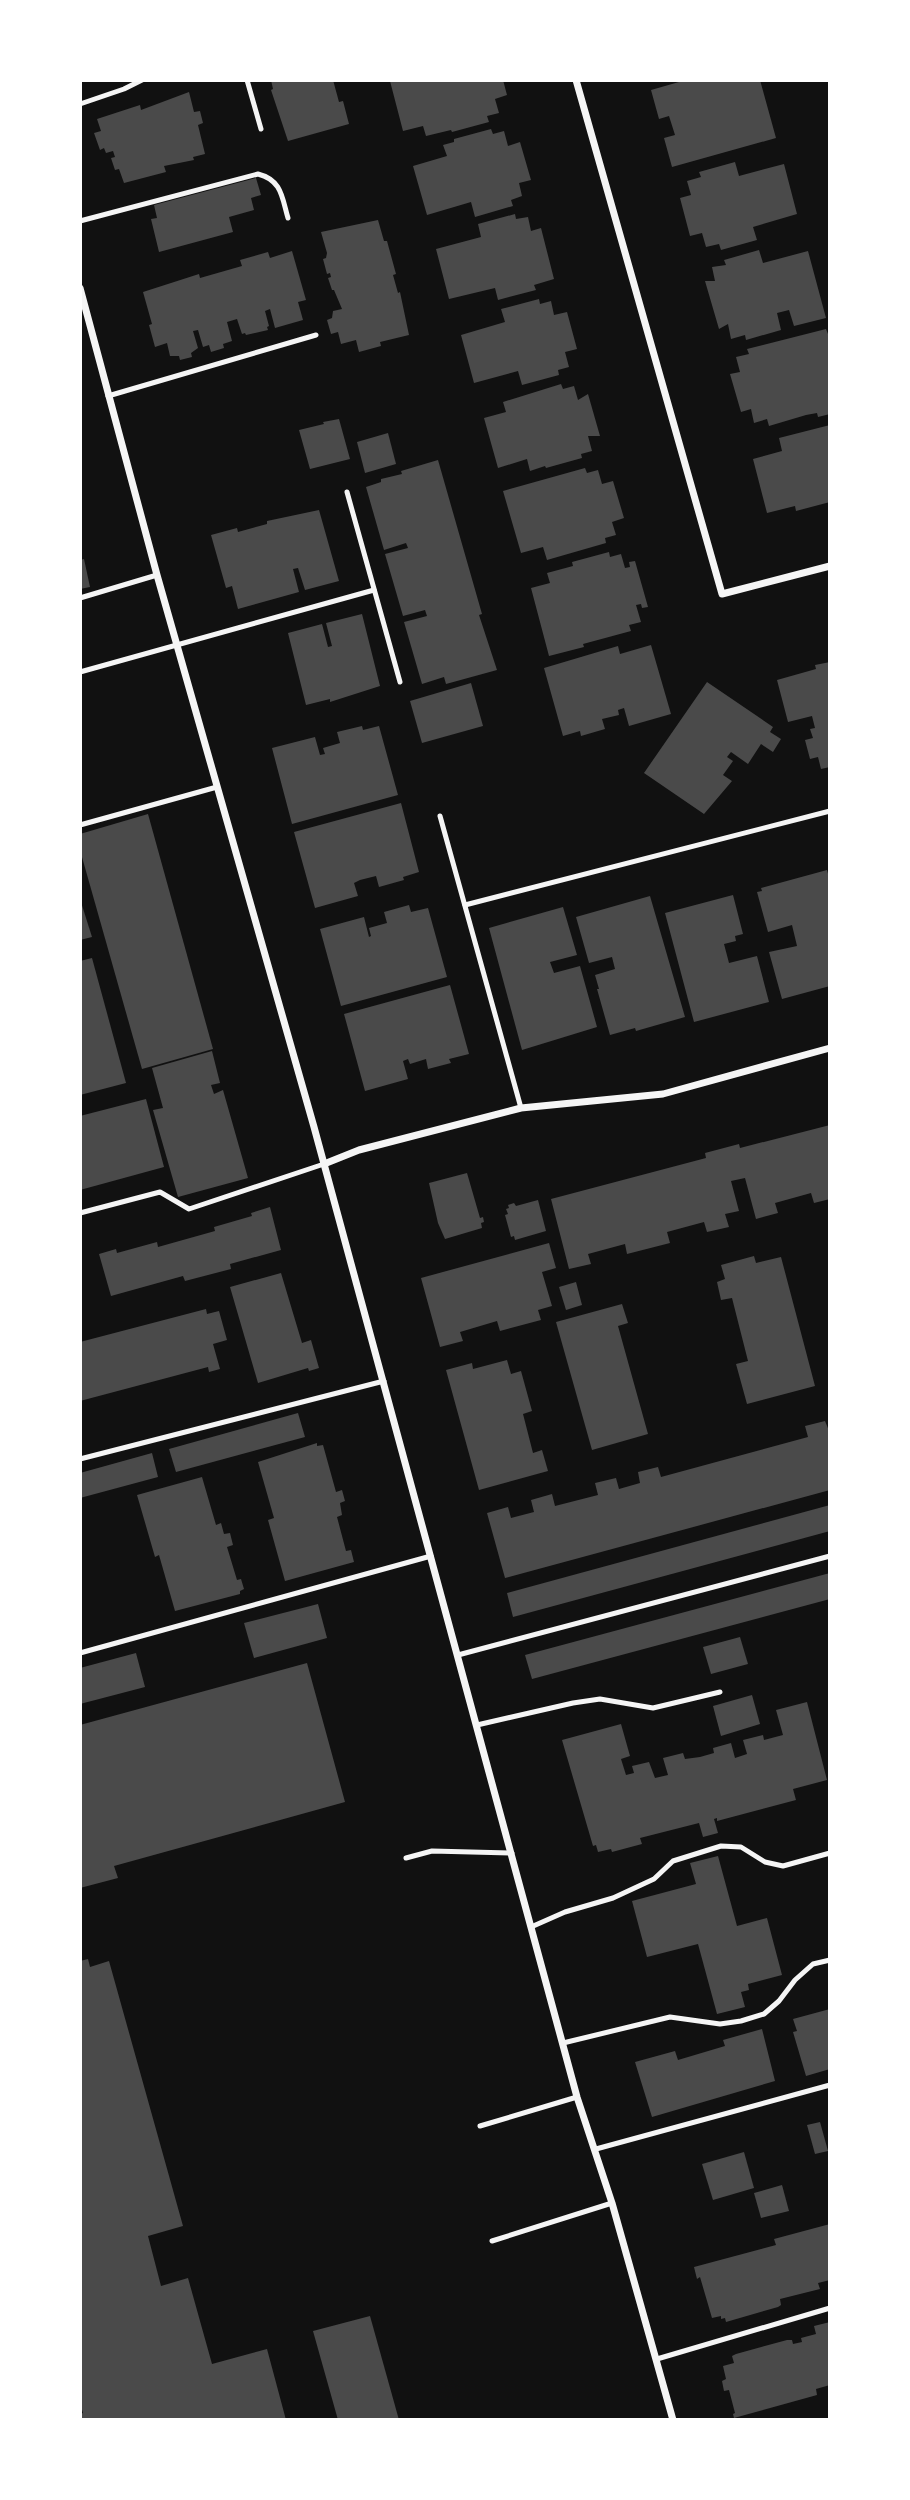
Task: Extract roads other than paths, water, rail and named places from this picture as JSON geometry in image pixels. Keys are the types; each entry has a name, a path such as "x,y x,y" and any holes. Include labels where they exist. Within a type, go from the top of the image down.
{"street":[{"path":"576,80 722,594 830,566"},
{"path":"80,288 384,1381 577,2097 596,2149 673,2420"},
{"path":"324,1164 359,1150 521,1108 663,1094 830,1048"}],"lane":[{"path":"80,104 142,80"},
{"path":"247,80 261,129"},
{"path":"80,221 258,174 269,177 279,187 288,218"},
{"path":"108,396 316,335"},
{"path":"347,492 400,682"},
{"path":"80,598 158,575"},
{"path":"80,672 374,590"},
{"path":"80,825 217,787"},
{"path":"465,905 830,811"},
{"path":"440,816 521,1108"},
{"path":"80,1213 160,1192 189,1209 324,1164"},
{"path":"80,1459 384,1381"},
{"path":"80,1653 431,1556"},
{"path":"458,1655 830,1556"},
{"path":"477,1725 600,1699 653,1708 720,1692"},
{"path":"531,1927 565,1912 613,1898 654,1879 674,1861 721,1846 741,1847 765,1862 783,1866 830,1853"},
{"path":"406,1858 432,1851 512,1853"},
{"path":"563,2043 670,2017 720,2024 764,2014 813,1964 830,1960"},
{"path":"596,2149 830,2085"},
{"path":"480,2126 577,2097"},
{"path":"492,2241 612,2203"},
{"path":"657,2359 830,2308"}]}
